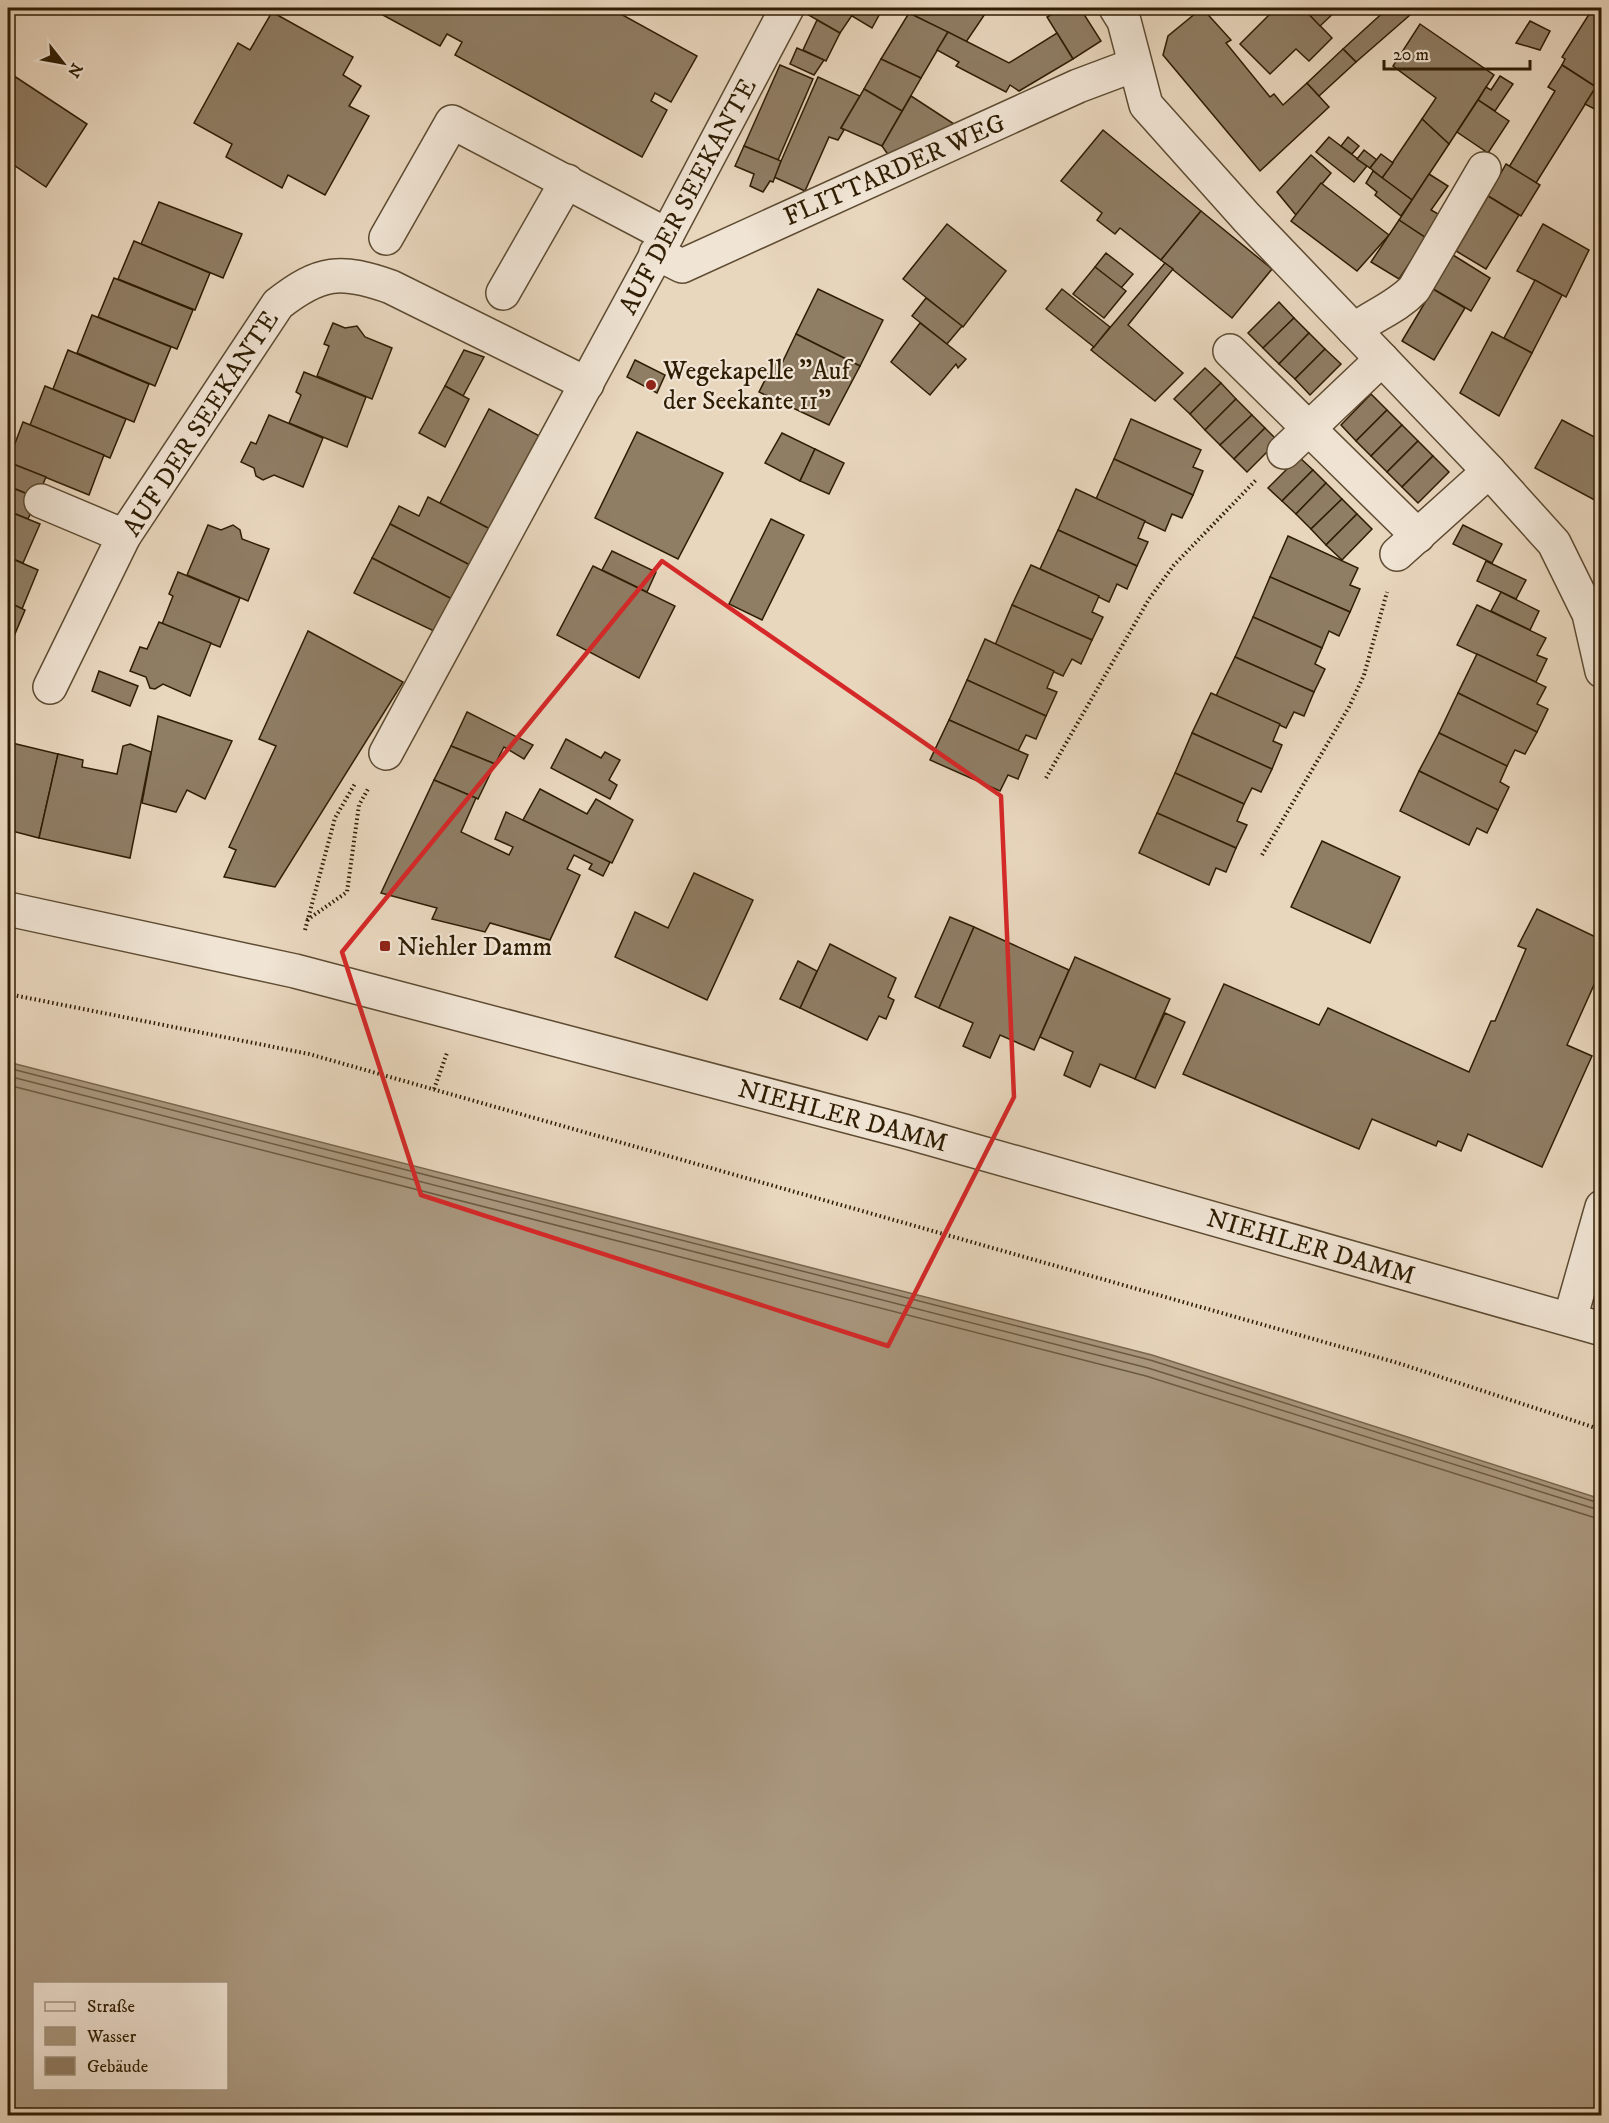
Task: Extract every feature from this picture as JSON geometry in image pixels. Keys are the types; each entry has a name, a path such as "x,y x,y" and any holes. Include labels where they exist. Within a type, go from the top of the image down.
{"street":[{"name":"AUF DER SEEKANTE","path":"386,753 587,384 787,8"},
{"path":"1126,12 1134,65 1146,105 1247,218 1489,471 1554,543 1589,614 1602,671"},
{"name":"FLITTARDER WEG","path":"662,244 682,266 1078,86 1134,65"},
{"path":"386,238 452,122 567,181 662,244"},
{"path":"1354,330 1370,318 1403,301 1414,290 1484,169"},
{"path":"503,293 567,181"},
{"name":"AUF DER SEEKANTE","path":"50,687 124,537 278,304 303,285 330,274 361,276 391,287 587,384"},
{"path":"1230,351 1310,428 1407,545 1489,471"},
{"path":"1284,452 1382,359"},
{"path":"41,501 124,537"},
{"name":"NIEHLER DAMM","path":"8,909 295,971 404,999 904,1131 1602,1329"},
{"path":"1570,1319 1602,1207"}],"path":[{"path":"1047,778 1149,599 1174,565 1284,452"},
{"path":"1262,855 1349,707 1364,675 1407,545"},
{"path":"307,920 347,892 359,805 386,753"},
{"path":"316,884 335,818 359,777"},
{"path":"8,994 309,1054 1398,1363 1602,1430"}],"highlighted area":[{"path":"662,561 1001,796 1014,1097 888,1346 421,1195 342,952"}],"water":[{"path":"8,1062 1152,1355 1601,1499 1601,2115 8,2115"}],"building":[{"path":"370,8 610,8 697,56 671,102 655,93 651,101 667,110 642,157 455,55 462,42 447,34 440,46"},
{"path":"807,8 857,8 840,33 805,13"},
{"path":"857,8 883,8 872,28 852,16"},
{"path":"899,8 989,8 966,42"},
{"path":"1063,8 1080,8 1101,41 1073,59 1047,17"},
{"path":"1202,8 1231,40 1226,43 1270,97 1274,94 1283,105 1307,83 1329,107 1260,171 1163,55 1168,36"},
{"path":"1276,8 1303,8 1332,38 1309,61 1296,49 1270,74 1240,44"},
{"path":"1303,8 1339,8 1320,26"},
{"path":"1388,8 1418,8 1356,62 1343,49"},
{"path":"1593,8 1602,8 1602,77 1596,87 1562,65 1565,59 1562,57"},
{"path":"272,12 353,57 343,75 361,86 349,106 369,116 325,195 288,175 282,188 226,157 232,144 194,123 238,43 250,50"},
{"path":"909,13 948,32 921,78 881,59"},
{"path":"817,20 840,33 826,61 803,50"},
{"path":"1530,21 1550,31 1540,50 1516,43"},
{"path":"1420,24 1494,75 1449,144 1422,119 1436,98 1393,66"},
{"path":"948,32 1009,63 1057,33 1073,59 1019,91 1010,85 1006,92 956,66 959,62 937,50"},
{"path":"797,48 824,60 814,75 790,64"},
{"path":"1343,49 1356,62 1319,96 1307,83"},
{"path":"881,59 921,78 902,111 864,89"},
{"path":"780,65 813,79 778,160 744,146"},
{"path":"1562,65 1596,87 1536,183 1509,167 1555,91 1548,87"},
{"path":"8,72 87,124 46,187 8,161"},
{"path":"1500,76 1513,84 1495,111 1478,100 1486,87 1491,90"},
{"path":"818,77 860,96 841,128 844,130 838,140 829,137 805,191 774,177"},
{"path":"1602,79 1602,113 1585,104"},
{"path":"864,89 902,111 882,146 841,128"},
{"path":"911,96 954,124 889,156 882,146"},
{"path":"1478,100 1509,121 1488,153 1457,132"},
{"path":"1422,119 1449,144 1412,200 1382,178"},
{"path":"1103,130 1201,211 1161,260 1120,228 1115,234 1097,220 1102,213 1061,181"},
{"path":"1329,137 1367,166 1354,182 1316,152"},
{"path":"1348,137 1359,146 1352,154 1341,146"},
{"path":"744,146 781,161 773,182 770,181 763,192 750,186 754,174 735,166"},
{"path":"1364,150 1377,160 1370,168 1357,159"},
{"path":"1381,154 1393,163 1382,178 1370,168"},
{"path":"1311,155 1331,173 1296,215 1277,192"},
{"path":"1506,164 1540,185 1521,216 1488,196"},
{"path":"1373,171 1412,200 1401,216 1375,195 1377,192 1366,183"},
{"path":"1429,174 1448,186 1431,210 1440,215 1426,238 1399,220"},
{"path":"1321,183 1389,235 1357,271 1291,221"},
{"path":"1488,196 1519,215 1486,269 1456,251"},
{"path":"159,202 242,234 223,278 141,244"},
{"path":"1201,211 1272,269 1232,318 1161,260"},
{"path":"1399,220 1426,238 1399,279 1371,262"},
{"path":"947,224 1006,271 963,327 903,279"},
{"path":"1543,224 1589,250 1566,297 1517,271"},
{"path":"134,241 210,273 195,310 118,279"},
{"path":"1106,253 1133,274 1121,288 1095,267"},
{"path":"1453,255 1490,278 1471,311 1433,289"},
{"path":"1165,263 1173,269 1128,325 1183,373 1155,401 1091,350"},
{"path":"1095,267 1126,291 1104,318 1073,294"},
{"path":"114,278 193,310 177,349 98,317"},
{"path":"1535,280 1562,295 1532,353 1504,338"},
{"path":"818,289 883,320 860,366 796,334"},
{"path":"1062,289 1110,327 1094,347 1046,309"},
{"path":"1433,289 1465,308 1434,360 1402,341"},
{"path":"926,298 962,326 947,344 912,316"},
{"path":"1279,302 1294,318 1263,348 1248,333"},
{"path":"92,315 171,347 155,386 77,353"},
{"path":"1294,318 1309,333 1279,364 1263,348"},
{"path":"333,323 345,328 357,326 365,337 392,348 372,399 317,376 329,346 324,344"},
{"path":"920,323 966,359 958,368 956,364 930,395 891,362"},
{"path":"1492,332 1532,353 1499,416 1460,393"},
{"path":"1309,333 1325,349 1295,379 1279,364"},
{"path":"796,334 860,366 829,425 759,392 775,360 782,363"},
{"path":"1325,349 1341,364 1310,395 1295,379"},
{"path":"68,350 149,384 134,422 53,389"},
{"path":"464,350 484,357 463,396 445,386"},
{"name":"Wegekapelle \"Auf der Seekante 11\"","path":"635,360 665,375 657,393 627,377"},
{"path":"1205,368 1221,383 1190,414 1174,399"},
{"path":"304,372 366,397 347,447 289,423 301,395 296,392"},
{"path":"1221,383 1236,399 1205,430 1190,414"},
{"path":"45,386 126,419 110,458 30,425"},
{"path":"445,386 469,399 445,447 419,433"},
{"path":"1371,394 1387,410 1356,441 1341,425"},
{"path":"1236,399 1252,415 1220,445 1205,430"},
{"path":"489,409 545,439 490,529 440,503"},
{"path":"1387,410 1402,425 1371,456 1356,441"},
{"path":"269,415 323,438 303,487 274,475 263,480 256,476 254,468 241,462 251,442 256,444"},
{"path":"1252,415 1265,428 1234,459 1220,445"},
{"path":"1131,419 1201,450 1193,467 1203,471 1193,495 1114,459"},
{"path":"1562,420 1602,441 1602,504 1535,468"},
{"path":"23,422 104,455 89,495 8,462"},
{"path":"1402,425 1418,441 1387,472 1371,456"},
{"path":"1265,428 1278,441 1247,472 1234,459"},
{"path":"637,432 723,473 678,559 595,518"},
{"path":"782,433 815,449 800,481 765,463"},
{"path":"1418,441 1433,456 1402,487 1387,472"},
{"path":"815,449 844,463 829,494 800,481"},
{"path":"1433,456 1449,472 1418,503 1402,487"},
{"path":"1299,457 1313,470 1282,501 1268,488"},
{"path":"1114,459 1193,495 1182,518 1172,514 1165,531 1096,499"},
{"path":"8,462 46,477 37,498 8,486"},
{"path":"1313,470 1326,483 1296,514 1282,501"},
{"path":"1326,483 1342,499 1311,529 1296,514"},
{"path":"8,486 37,498 28,519 8,511"},
{"path":"1076,489 1145,521 1138,538 1148,542 1137,566 1058,530"},
{"path":"428,497 490,529 470,565 390,524 399,506 419,516"},
{"path":"1342,499 1357,514 1326,545 1311,529"},
{"path":"8,511 40,524 23,563 8,557"},
{"path":"1357,514 1372,529 1342,560 1326,545"},
{"path":"771,519 804,535 762,620 729,604"},
{"path":"390,524 470,565 452,599 372,558"},
{"path":"208,525 221,530 233,525 240,530 242,539 269,549 248,601 187,575"},
{"path":"1463,525 1502,544 1492,563 1453,544"},
{"path":"1058,530 1137,566 1127,589 1117,584 1109,602 1040,569"},
{"path":"1288,536 1358,568 1350,585 1360,589 1350,612 1270,577"},
{"path":"612,551 656,572 647,592 602,570"},
{"path":"8,557 38,570 22,609 8,602"},
{"path":"372,558 452,599 434,631 354,593"},
{"path":"1486,561 1526,580 1516,599 1477,581"},
{"path":"1031,565 1099,596 1092,612 1103,617 1092,640 1012,605"},
{"path":"593,566 675,606 639,678 557,635"},
{"path":"178,572 240,598 220,647 162,624 173,596 169,594"},
{"path":"1270,577 1350,612 1339,636 1329,631 1322,648 1253,617"},
{"path":"1501,592 1539,611 1530,630 1491,611"},
{"path":"8,602 25,610 9,648 8,648"},
{"path":"1012,605 1092,640 1081,664 1072,659 1063,676 995,645"},
{"path":"1477,605 1546,638 1537,655 1547,659 1536,682 1457,645"},
{"path":"1253,617 1322,648 1315,664 1325,669 1314,692 1235,657"},
{"path":"159,622 211,643 190,696 163,684 155,689 150,688 146,677 130,671 140,647 147,649"},
{"path":"308,631 403,682 275,887 224,877 236,850 229,847 276,746 259,739"},
{"path":"985,639 1054,671 1047,688 1057,692 1046,716 967,680"},
{"path":"1477,654 1546,687 1537,704 1548,709 1537,732 1458,693"},
{"path":"1235,657 1314,692 1304,716 1294,712 1286,728 1216,696"},
{"path":"99,671 138,686 130,706 92,691"},
{"path":"967,680 1046,716 1036,739 1026,735 1018,751 949,720"},
{"path":"1211,693 1280,724 1273,741 1282,745 1272,769 1192,733"},
{"path":"1458,693 1537,732 1525,754 1515,750 1507,766 1439,733"},
{"path":"467,712 533,745 524,759 504,747 495,764 451,746"},
{"path":"158,716 232,741 205,799 187,790 176,812 142,803"},
{"path":"949,720 1028,755 1018,779 1008,775 1000,791 930,760"},
{"path":"1192,733 1272,769 1261,792 1252,788 1244,804 1175,773"},
{"path":"1439,733 1507,766 1500,782 1509,787 1498,810 1419,771"},
{"path":"566,739 601,758 605,752 620,760 609,780 617,785 610,799 551,768"},
{"path":"8,742 58,754 39,838 8,830"},
{"path":"130,744 151,752 130,858 39,838 58,754 83,760 82,767 117,774 123,746"},
{"path":"451,746 495,764 478,799 434,780"},
{"path":"1419,771 1498,810 1487,833 1477,828 1469,845 1400,811"},
{"path":"1175,773 1244,804 1237,821 1247,825 1236,848 1157,813"},
{"path":"434,780 476,798 461,832 509,855 513,847 495,839 506,812 610,862 603,876 589,869 592,864 574,855 567,869 580,875 550,940 490,923 485,932 432,919 437,908 381,893"},
{"path":"540,789 587,814 596,799 633,820 612,863 523,820"},
{"path":"1157,813 1236,848 1226,872 1216,868 1209,885 1139,853"},
{"path":"1322,841 1400,877 1370,943 1291,907"},
{"path":"694,873 753,900 707,1000 615,957 635,912 668,928"},
{"path":"1537,909 1602,940 1602,967 1567,1045 1592,1056 1542,1167 1468,1134 1461,1151 1438,1141 1436,1146 1372,1119 1359,1149 1183,1074 1224,984 1319,1025 1328,1008 1469,1072 1491,1021 1495,1021 1526,949 1518,946"},
{"path":"950,917 974,927 939,1008 915,997"},
{"path":"974,927 1069,970 1034,1050 1000,1035 990,1058 963,1046 973,1023 939,1008"},
{"path":"830,944 896,978 888,997 894,1000 886,1019 879,1016 867,1040 800,1008"},
{"path":"1075,957 1170,999 1135,1079 1100,1064 1090,1087 1064,1075 1073,1052 1040,1037"},
{"path":"798,961 817,971 800,1008 780,999"},
{"path":"1165,1013 1185,1022 1155,1088 1135,1079"}],"place":[{"name":"Wegekapelle \"Auf der Seekante 11\"","path":"651,385"},
{"name":"Niehler Damm","path":"385,946"}]}
